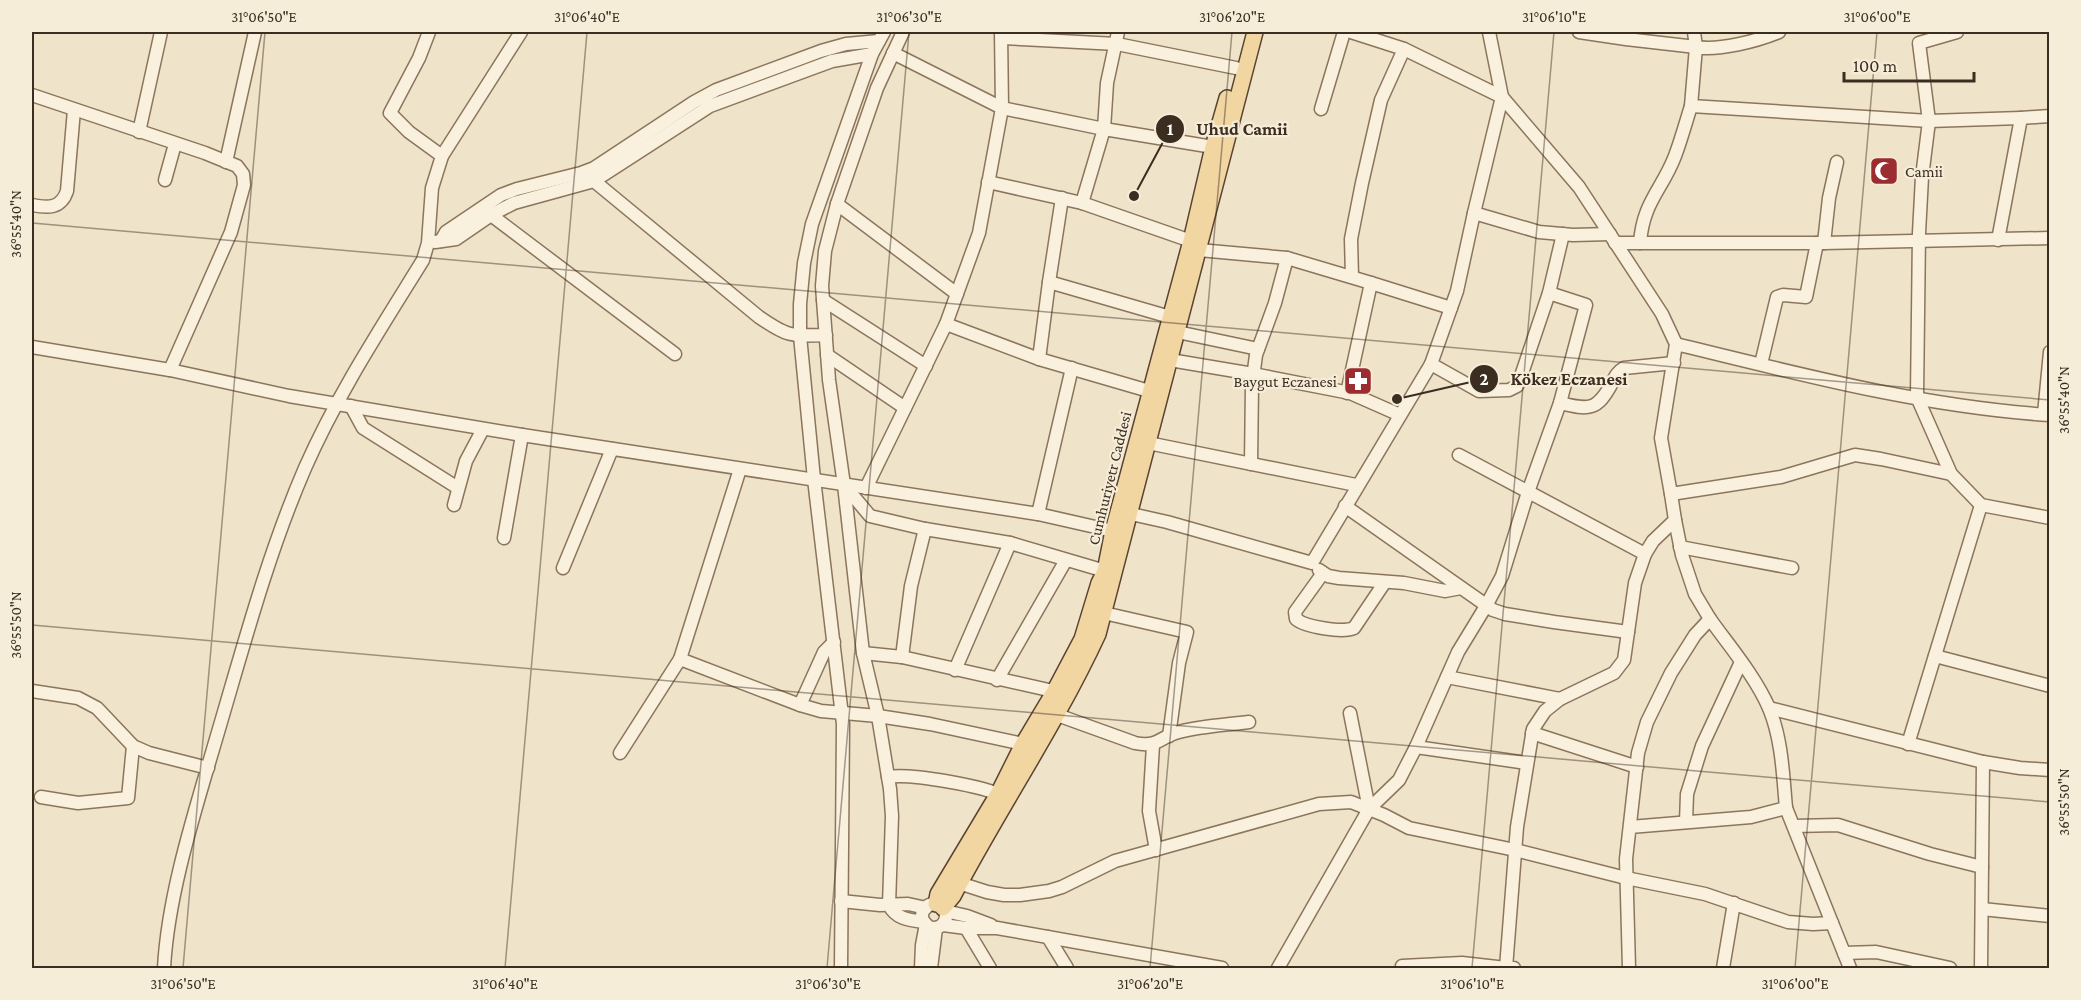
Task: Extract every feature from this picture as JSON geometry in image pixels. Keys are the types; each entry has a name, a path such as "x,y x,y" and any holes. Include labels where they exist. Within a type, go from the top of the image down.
{"main road":[{"path":"1195,245 1213,147 1245,32"},
{"path":"938,908 953,896 1003,796 1050,712 1098,634 1097,612 1124,512 1148,443 1155,391 1170,360 1171,326 1255,32"},
{"name":"Cumhuriyetr Caddesi","path":"1097,612 1099,583 1105,572 1113,531 1124,512 1171,326"},
{"path":"938,908 938,894 960,856 1003,796 1023,744 1050,712"}],"street":[{"path":"139,132 161,32"},
{"path":"226,162 255,32"},
{"path":"429,32 390,113 409,132 442,156"},
{"path":"903,32 877,88 837,204 823,268 827,355 863,652 878,716 888,777 892,816 889,905 896,914 902,917 932,925 997,928 1221,969"},
{"path":"1082,203 1104,129 1107,83 1118,32"},
{"path":"1321,109 1344,32"},
{"path":"1352,32 1404,49 1502,97 1579,187 1662,314 1676,344 1661,438 1680,548 1695,594 1769,708 1780,750 1786,808 1850,969"},
{"path":"1312,563 1356,485 1431,364 1457,291 1502,97 1489,32"},
{"path":"1579,32 1709,48 1779,32"},
{"path":"1640,243 1641,225 1647,206 1675,157 1691,106 1696,47 1694,32"},
{"path":"1957,32 1919,43 1929,121 1922,177 1918,240 1917,398 1951,474 1981,505 2049,518"},
{"path":"164,969 169,917 207,768 270,560 306,467 336,404 423,260 428,243 430,200 442,156 516,33"},
{"path":"866,488 946,324 979,233 1002,108 1001,35 1117,45 1236,68"},
{"path":"841,969 842,714 814,479 800,336 801,282 812,224 872,54 882,36"},
{"path":"441,241 446,232 501,195 517,189 591,176 694,102 716,90 821,51 882,36"},
{"path":"1352,277 1352,239 1369,152 1381,100 1404,49"},
{"path":"893,53 1002,108 1104,129 1213,147"},
{"path":"428,243 456,239 503,208 591,176 710,106 816,66 872,54"},
{"path":"32,95 237,166 243,174 244,185 237,212 170,370"},
{"path":"1691,106 1929,121 2049,116"},
{"path":"32,205 52,207 65,198 74,110"},
{"path":"1998,240 2021,118"},
{"path":"165,180 175,144"},
{"path":"1761,364 1777,297 1783,295 1806,297 1837,162"},
{"path":"591,176 759,317 782,333 800,336 826,335"},
{"path":"988,182 1082,203 1195,245 1287,258 1451,308"},
{"path":"1039,359 1048,282 1062,198"},
{"path":"837,204 957,294"},
{"path":"1474,213 1539,232 1613,238 1640,243 1820,243 2049,238"},
{"path":"491,215 675,354"},
{"path":"1431,364 1473,389 1485,391 1514,389 1519,382 1549,293 1563,234"},
{"path":"1251,464 1253,374 1258,349 1275,303 1287,258"},
{"path":"1048,282 1171,326 1258,349"},
{"path":"1347,393 1371,283"},
{"path":"1278,969 1369,809 1399,780 1458,652 1502,576 1528,492 1560,402 1586,305 1549,293"},
{"path":"823,300 926,366"},
{"path":"946,324 1039,359 1155,391"},
{"path":"1676,344 1849,386 1966,406 2047,414 2049,352"},
{"path":"32,347 170,370 336,404 483,429 1038,514 1113,531"},
{"path":"827,355 905,408"},
{"path":"1170,360 1347,393 1400,415"},
{"path":"1560,402 1580,407 1593,406 1603,399 1618,372 1624,368 1674,363"},
{"path":"1038,514 1072,368"},
{"path":"351,406 363,428 458,488"},
{"path":"454,505 466,461 483,429"},
{"path":"504,538 522,435"},
{"path":"1148,443 1356,485"},
{"path":"563,568 612,448"},
{"path":"1459,455 1645,554"},
{"path":"1671,494 1781,477 1855,455 1951,474"},
{"path":"620,753 680,659 740,469"},
{"path":"844,485 870,516 925,529 1010,543 1105,572"},
{"path":"1908,744 1981,505"},
{"path":"1344,506 1486,606 1505,614 1628,632"},
{"path":"1124,512 1312,563 1323,573 1339,579 1385,582 1445,591 1461,588"},
{"path":"1506,968 1515,850 1532,733 1545,711 1560,699 1614,673 1624,660 1635,583 1645,554 1653,542 1675,520"},
{"path":"902,657 911,586 925,529"},
{"path":"955,670 1010,543"},
{"path":"1680,548 1792,568"},
{"path":"997,680 1066,560"},
{"path":"1323,573 1303,600 1295,616 1299,622 1342,630 1354,628 1385,582"},
{"path":"1097,612 1187,632 1179,663 1169,736"},
{"path":"1629,969 1626,859 1638,753 1647,722 1671,674 1695,635 1710,619"},
{"path":"800,705 824,652 834,642"},
{"path":"863,652 902,657 1062,693"},
{"path":"1935,656 2049,686"},
{"path":"680,659 800,705 842,714 878,716 930,724 1023,744"},
{"path":"1686,822 1687,794 1702,746 1741,662"},
{"path":"1447,677 1560,699"},
{"path":"32,691 70,696 97,708 132,746 149,753 207,768"},
{"path":"1769,708 1983,762 2049,770"},
{"path":"1050,712 1135,743 1153,745 1181,731 1249,722"},
{"path":"1350,713 1369,809"},
{"path":"1532,733 1637,767"},
{"path":"1153,745 1149,811 1156,850"},
{"path":"41,797 78,803 128,798 132,746"},
{"path":"1416,747 1527,763"},
{"path":"1981,969 1983,762"},
{"path":"888,777 906,776 974,787 1003,796"},
{"path":"959,883 1004,895 1035,894 1062,887 1115,861 1319,804 1351,802 1409,828 1705,894 1788,922 1832,923"},
{"path":"1630,827 1751,817 1786,808"},
{"path":"1794,826 1838,825 1930,855 1982,867"},
{"path":"842,901 889,905 908,904 938,908 997,928"},
{"path":"1723,969 1734,903"},
{"path":"921,969 922,945 932,925 946,918 938,908"},
{"path":"931,969 932,925 922,914 938,908"},
{"path":"1982,909 2049,916"},
{"path":"966,928 990,969"},
{"path":"1048,937 1067,969"},
{"path":"1844,953 1876,952 1950,969"},
{"path":"1402,966 1442,966 1462,963 1514,969"}],"place":[{"name":"Camii","path":"1884,171"},
{"name":"Uhud Camii","path":"1134,196"},
{"name":"Baygut Eczanesi","path":"1358,381"},
{"name":"Kökez Eczanesi","path":"1397,399"}]}
